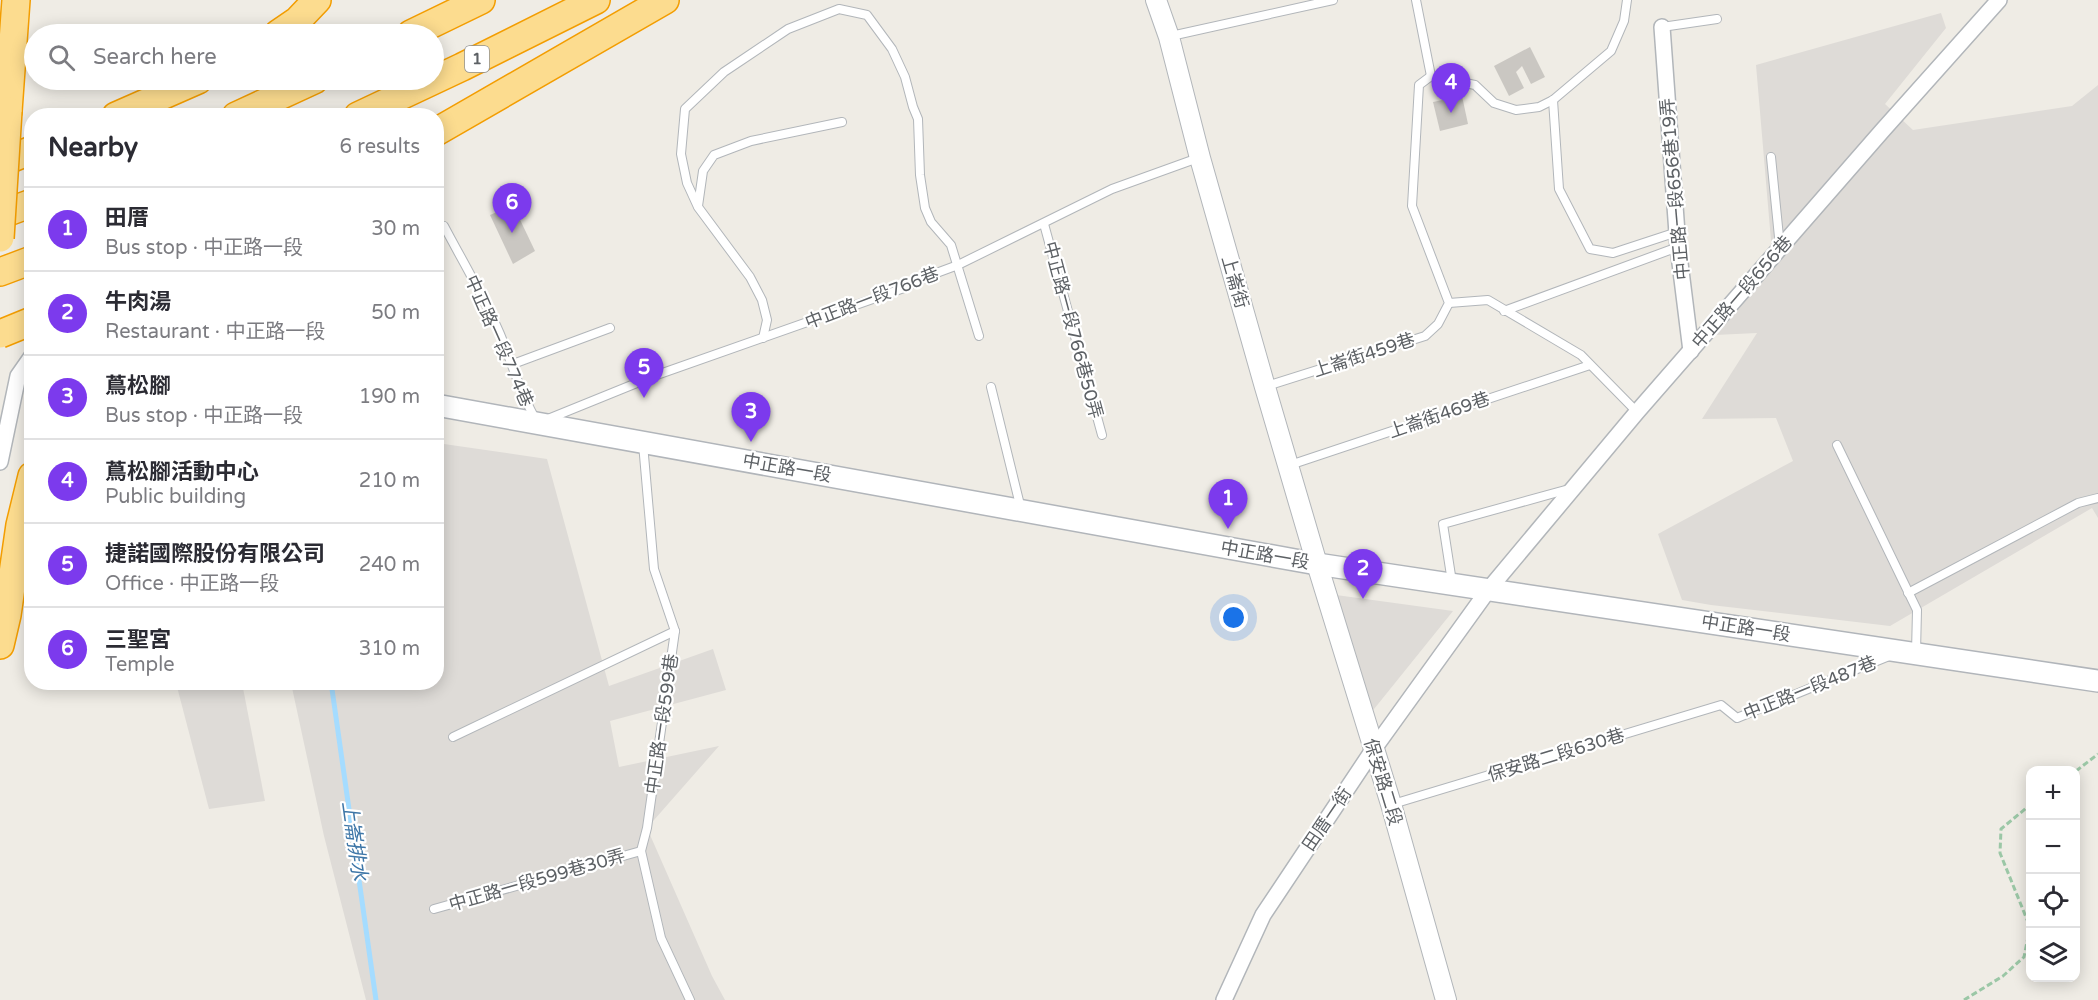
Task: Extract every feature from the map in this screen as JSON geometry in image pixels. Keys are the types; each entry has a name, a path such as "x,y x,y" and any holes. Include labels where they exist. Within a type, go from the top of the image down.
{"highway":[{"path":"0,238 16,0"},
{"path":"293,24 317,0"},
{"path":"432,24 481,0"},
{"name":"1","path":"444,75 596,0"},
{"path":"444,127 665,0"},
{"path":"134,108 175,90"},
{"path":"253,108 292,90"},
{"name":"1","path":"375,108 413,90"},
{"path":"0,163 24,153"},
{"path":"0,215 24,206"},
{"path":"0,272 24,263"},
{"path":"0,334 24,324"},
{"path":"0,648 24,509"}],"main road":[{"path":"0,326 24,330"},
{"name":"中正路一段","path":"444,406 1317,564 2098,681"}],"street":[{"name":"上崙街","path":"1156,0 1169,37 1200,158 1317,564"},
{"name":"中正路一段656巷","path":"1489,589 1637,412 1999,0"},
{"name":"中正路一段656巷19弄","path":"1662,27 1677,240 1691,351"},
{"path":"0,462 18,376 24,367"},
{"path":"0,648 24,528"},
{"name":"保安路二段","path":"1317,564 1391,804 1446,1000"},
{"name":"田厝一街","path":"1224,1000 1263,915 1373,750 1489,589"}],"lane":[{"path":"1169,37 1333,0"},
{"path":"1416,0 1431,76"},
{"path":"1431,76 1474,85 1494,103 1515,110 1539,107 1553,100 1611,51 1624,21 1627,0"},
{"path":"763,338 767,320 762,300 750,277 698,207 687,183 681,154 686,109 724,72 788,29 839,9 867,15 892,49 905,77 918,118 920,175 925,208 931,222 951,245 979,336"},
{"path":"1662,27 1717,19"},
{"path":"1431,76 1419,86 1412,206 1449,303 1488,300 1581,356 1637,412"},
{"path":"1553,100 1559,189 1590,249 1613,253 1677,240"},
{"path":"698,207 703,171 714,155 750,141 842,122"},
{"path":"1771,157 1780,248"},
{"name":"中正路一段766巷","path":"538,423 654,376 904,288 931,275 958,266 1112,189 1200,158"},
{"name":"中正路一段766巷50弄","path":"1044,224 1102,435"},
{"name":"中正路一段774巷","path":"444,226 490,313 513,364 523,399 538,423"},
{"path":"1504,311 1677,240"},
{"name":"上崙街459巷","path":"1265,387 1425,336 1438,324 1449,303"},
{"path":"513,364 610,328"},
{"name":"上崙街469巷","path":"1288,466 1590,365"},
{"path":"991,387 1021,510"},
{"name":"中正路一段599巷","path":"643,442 654,569 675,632 647,828 640,851 661,938 690,1000"},
{"path":"1837,445 1917,610 1909,652"},
{"path":"1452,583 1443,524 1574,487"},
{"path":"1908,593 2078,503 2098,498"},
{"path":"453,737 675,632"},
{"name":"中正路一段487巷","path":"1721,705 1737,718 1909,652"},
{"name":"保安路二段630巷","path":"1391,804 1721,705"},
{"name":"中正路一段599巷30弄","path":"434,909 640,851"}],"path":[{"path":"2080,768 2098,754"},
{"path":"1964,1000 2003,976 2025,957 2030,927 2000,853 2001,829 2026,809"}],"shaded area":[{"path":"1941,13 1946,28 1885,104 1913,130 2072,106 2098,85 2098,518 2092,508 1890,626 1682,600 1658,534 1793,461 1776,418 1702,419 1757,333 1715,335 1773,264 1756,65"},
{"path":"444,444 547,459 609,686 713,649 726,690 610,721 619,767 719,746 647,828 712,976 725,1000 366,1000 324,836 293,690 444,690"},
{"path":"1336,595 1453,611 1370,714"},
{"path":"178,690 243,690 265,801 209,809"}],"building":[{"path":"1530,47 1545,77 1531,84 1522,66 1516,72 1524,88 1509,96 1494,66"},
{"path":"1462,96 1468,124 1440,131 1433,102"},
{"path":"513,205 535,251 513,264 490,215"}],"waterway":[{"name":"上崙排水","path":"332,690 376,1000"}],"place":[{"name":"蔦松腳活動中心","path":"1451,113"},
{"name":"三聖宮","path":"512,233"},
{"name":"捷諾國際股份有限公司","path":"644,398"},
{"name":"蔦松腳","path":"751,442"},
{"name":"田厝","path":"1228,529"},
{"name":"牛肉湯","path":"1363,599"}]}
